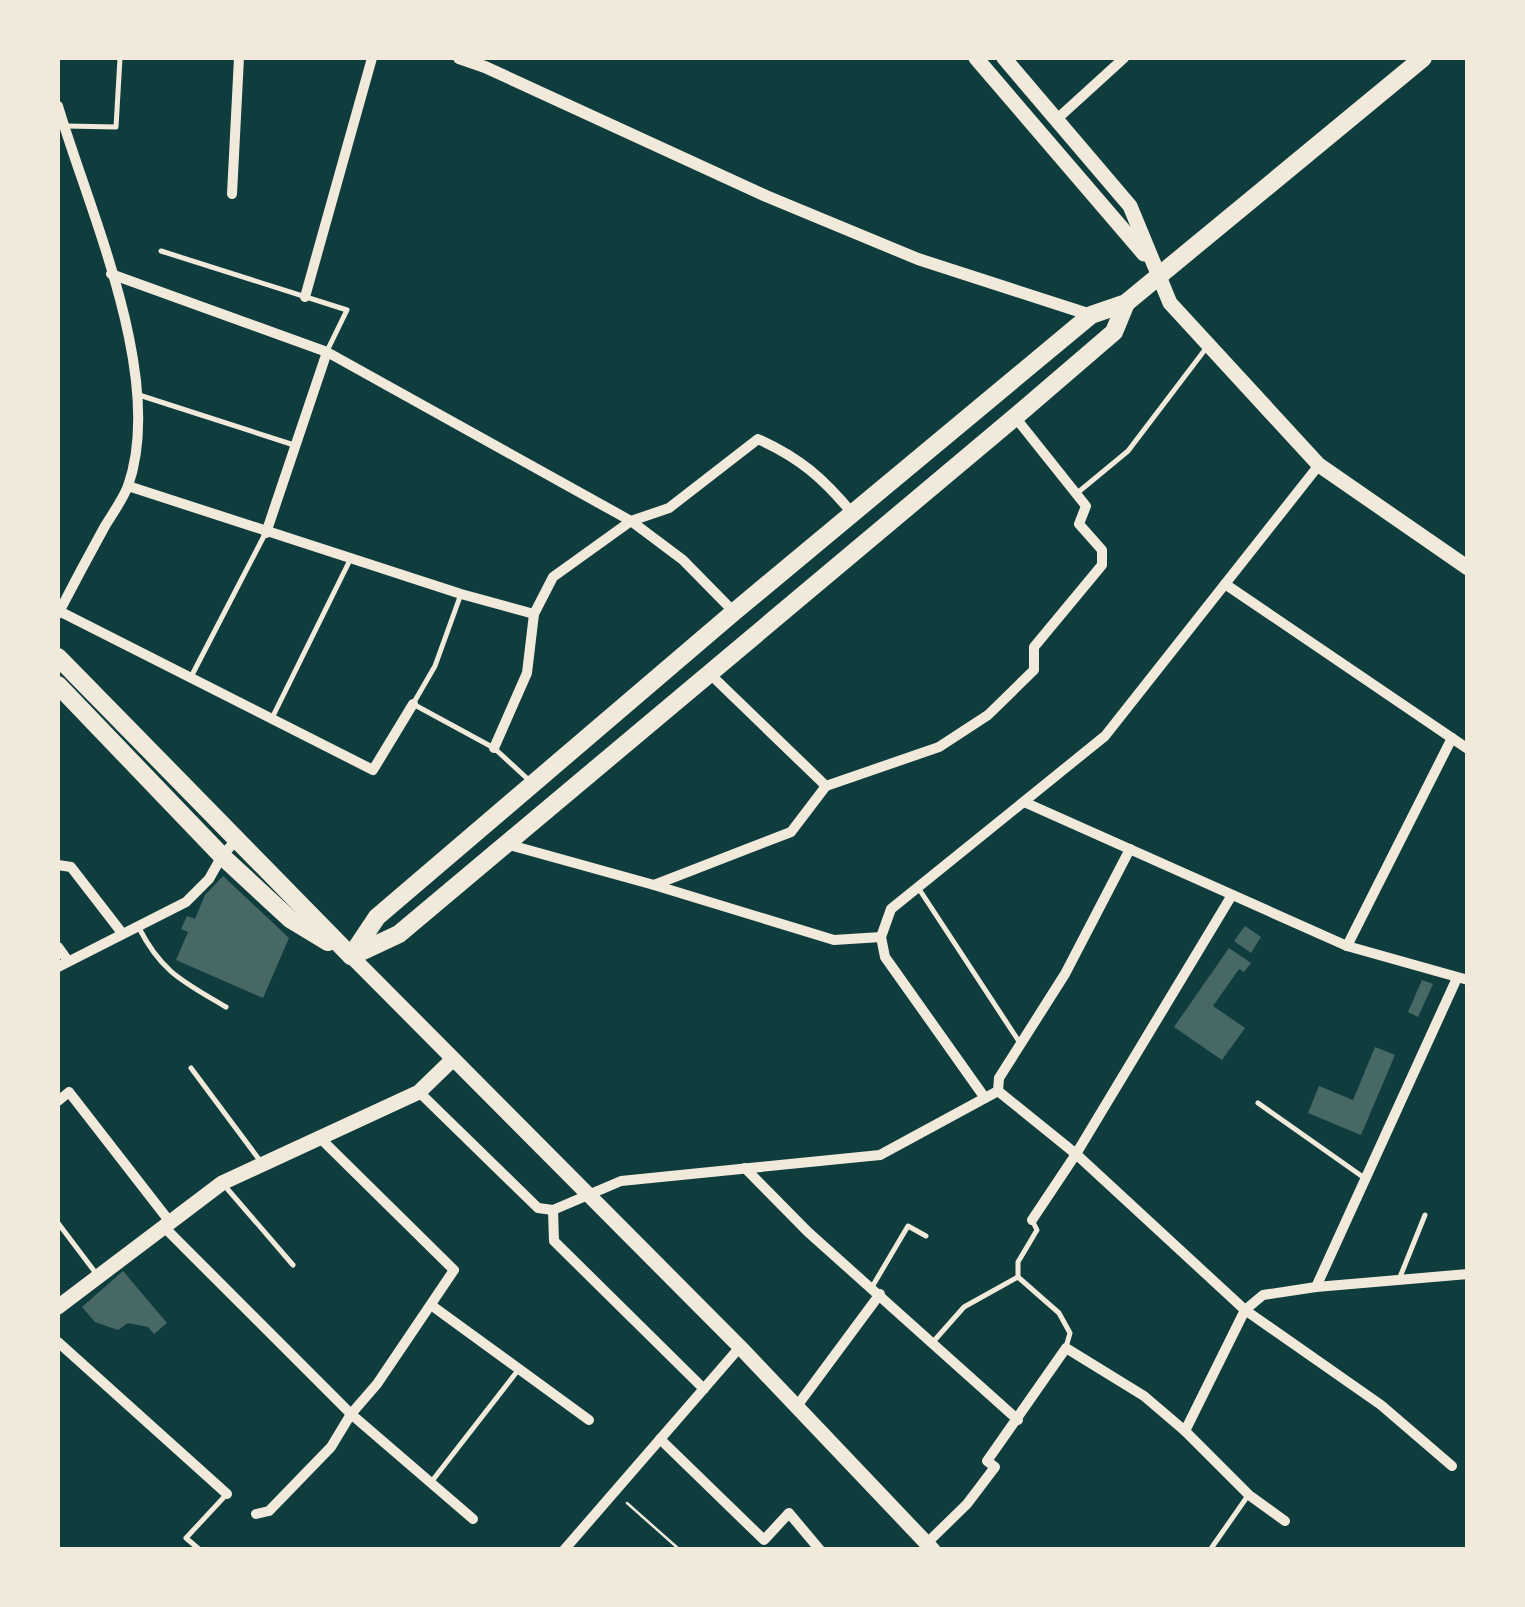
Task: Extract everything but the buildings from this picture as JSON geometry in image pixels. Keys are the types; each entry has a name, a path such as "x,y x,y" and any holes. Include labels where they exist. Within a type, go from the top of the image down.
{"main road":[{"path":"976,58 1159,273"},
{"path":"1004,58 1130,206 1170,303 1318,464 1468,568"},
{"path":"352,956 399,934 1016,417 1114,332 1126,304 1159,273 1422,58"},
{"path":"352,956 377,917 734,612 1091,315 1126,304"},
{"path":"58,657 797,1406 930,1546"},
{"path":"58,685 222,856 290,919 352,956"},
{"path":"58,1308 222,1183 419,1092 452,1060"}],"street":[{"path":"232,194 239,58"},
{"path":"305,297 372,58"},
{"path":"458,58 485,66 766,196 918,259 1091,315"},
{"path":"1057,119 1124,58"},
{"path":"58,106 112,274 138,395 138,432 128,486 58,613 373,770 414,704"},
{"path":"112,274 327,352 631,520 683,560 734,612"},
{"path":"266,532 327,352"},
{"path":"654,884 792,832 826,786 939,746 988,715 1034,670 1034,647 1102,565 1102,550 1080,524 1086,506 1016,417"},
{"path":"494,748 528,673 534,614 553,576 631,520 669,508 758,439 794,456 826,483 852,513"},
{"path":"985,1098 885,957 881,937 890,909 1106,736 1318,464"},
{"path":"128,486 350,560 534,614"},
{"path":"1225,584 1468,749"},
{"path":"709,674 826,786"},
{"path":"1348,946 1452,738"},
{"path":"1024,802 1348,946 1462,978 1316,1286"},
{"path":"58,947 63,964 186,902 209,879 237,840"},
{"path":"505,844 654,884 834,940 881,937"},
{"path":"998,1092 998,1078 1065,974 1130,849"},
{"path":"58,865 71,868 122,934"},
{"path":"1032,1220 1232,895"},
{"path":"58,1101 70,1092 167,1224 351,1414 473,1519"},
{"path":"419,1092 538,1208 553,1210 620,1182 880,1154 998,1092"},
{"path":"998,1092 1076,1154 1245,1310 1381,1404 1452,1466"},
{"path":"256,1514 268,1510 331,1447 454,1270 320,1138"},
{"path":"745,1168 808,1232 1018,1420"},
{"path":"553,1210 554,1241 704,1389"},
{"path":"1184,1431 1245,1310 1263,1295 1316,1286 1468,1274"},
{"path":"797,1406 876,1290"},
{"path":"430,1305 589,1420"},
{"path":"58,1342 227,1494"},
{"path":"564,1550 740,1348"},
{"path":"930,1546 995,1467 987,1460 1066,1348 1144,1396 1249,1495 1286,1521"},
{"path":"660,1439 764,1540 789,1513 820,1550"}],"lane":[{"path":"64,126 116,128 120,58"},
{"path":"161,251 347,310 327,352"},
{"path":"1076,494 1128,452 1208,344"},
{"path":"138,395 297,446"},
{"path":"190,678 266,532"},
{"path":"272,719 350,560"},
{"path":"461,594 435,666 414,704 494,748 533,784"},
{"path":"918,887 1022,1046"},
{"path":"138,926 154,957 178,979 226,1007"},
{"path":"190,1068 263,1164"},
{"path":"1258,1103 1365,1179"},
{"path":"222,1183 293,1264"},
{"path":"1399,1280 1425,1215"},
{"path":"1018,1277 1018,1262 1037,1230 1032,1220"},
{"path":"58,1222 98,1277"},
{"path":"876,1290 908,1226 926,1236"},
{"path":"933,1342 964,1307 1018,1277"},
{"path":"1018,1277 1060,1312 1070,1332 1066,1348"},
{"path":"431,1483 518,1369"},
{"path":"200,1550 186,1538 227,1494"},
{"path":"1210,1550 1249,1495"}],"path":[{"path":"614,1492 680,1550"}]}
